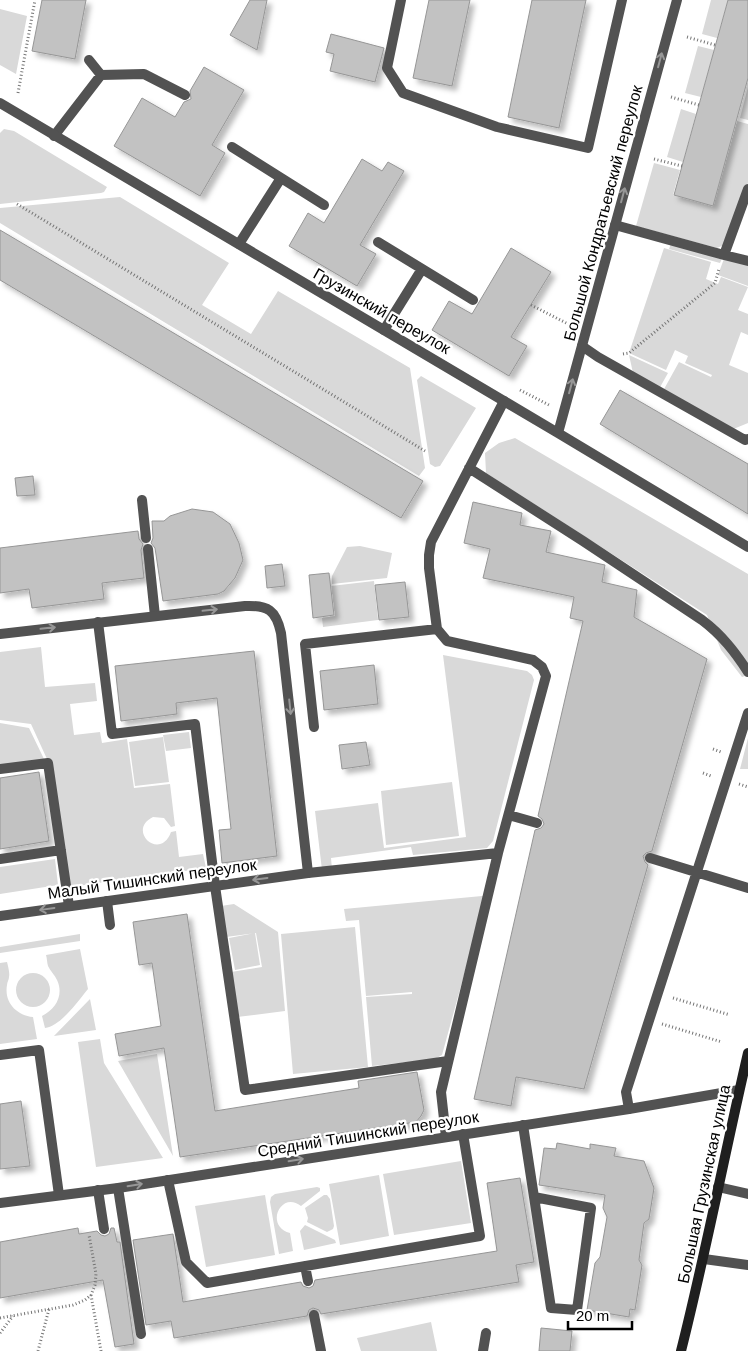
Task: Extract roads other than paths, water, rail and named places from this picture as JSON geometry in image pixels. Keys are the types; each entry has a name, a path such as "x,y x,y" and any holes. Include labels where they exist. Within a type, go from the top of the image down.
{"main road":[{"name":"Большая Грузинская улица","path":"681,1351 704,1259 718,1186 744,1089 748,1052"}],"street":[{"path":"401,0 387,68 403,93 497,127 588,148 622,0"},
{"name":"Большой Кондратьевский переулок","path":"558,433 676,0"},
{"path":"89,60 101,75"},
{"path":"101,75 144,74 185,95"},
{"path":"54,136 101,75"},
{"name":"Грузинский переулок","path":"0,104 747,545"},
{"path":"232,147 324,205"},
{"path":"238,244 281,178"},
{"path":"724,255 748,188"},
{"path":"615,225 748,261"},
{"path":"378,242 473,300"},
{"path":"384,330 422,269"},
{"path":"582,346 598,357 745,440 748,439"},
{"path":"446,1137 441,1092 498,853 546,676 542,667 533,660 447,641 437,629 429,568 431,542 504,401"},
{"path":"469,468 702,620 718,632 748,672"},
{"path":"142,500 154,616"},
{"path":"0,634 259,606 269,609 278,619 281,633 308,873"},
{"path":"98,622 112,734 195,724 215,886 245,1090 448,1061"},
{"path":"314,727 305,644 437,629"},
{"path":"628,1109 626,1092 748,713"},
{"path":"0,770 48,763 68,906"},
{"path":"509,815 537,823"},
{"path":"0,859 61,850"},
{"name":"Малый Тишинский переулок","path":"0,916 308,873 498,853"},
{"path":"650,858 748,888"},
{"path":"107,901 110,925"},
{"path":"0,1055 39,1050 59,1195"},
{"name":"Средний Тишинский переулок","path":"0,1203 118,1188 628,1109 744,1089"},
{"path":"523,1125 534,1197 551,1308 577,1310 591,1208 534,1197"},
{"path":"168,1180 186,1262 207,1283 480,1236 463,1134"},
{"path":"718,1186 748,1194"},
{"path":"118,1188 140,1334"},
{"path":"98,1190 104,1229"},
{"path":"704,1259 748,1265"},
{"path":"305,1266 308,1281"},
{"path":"314,1315 321,1351"},
{"path":"484,1351 486,1333"}]}
